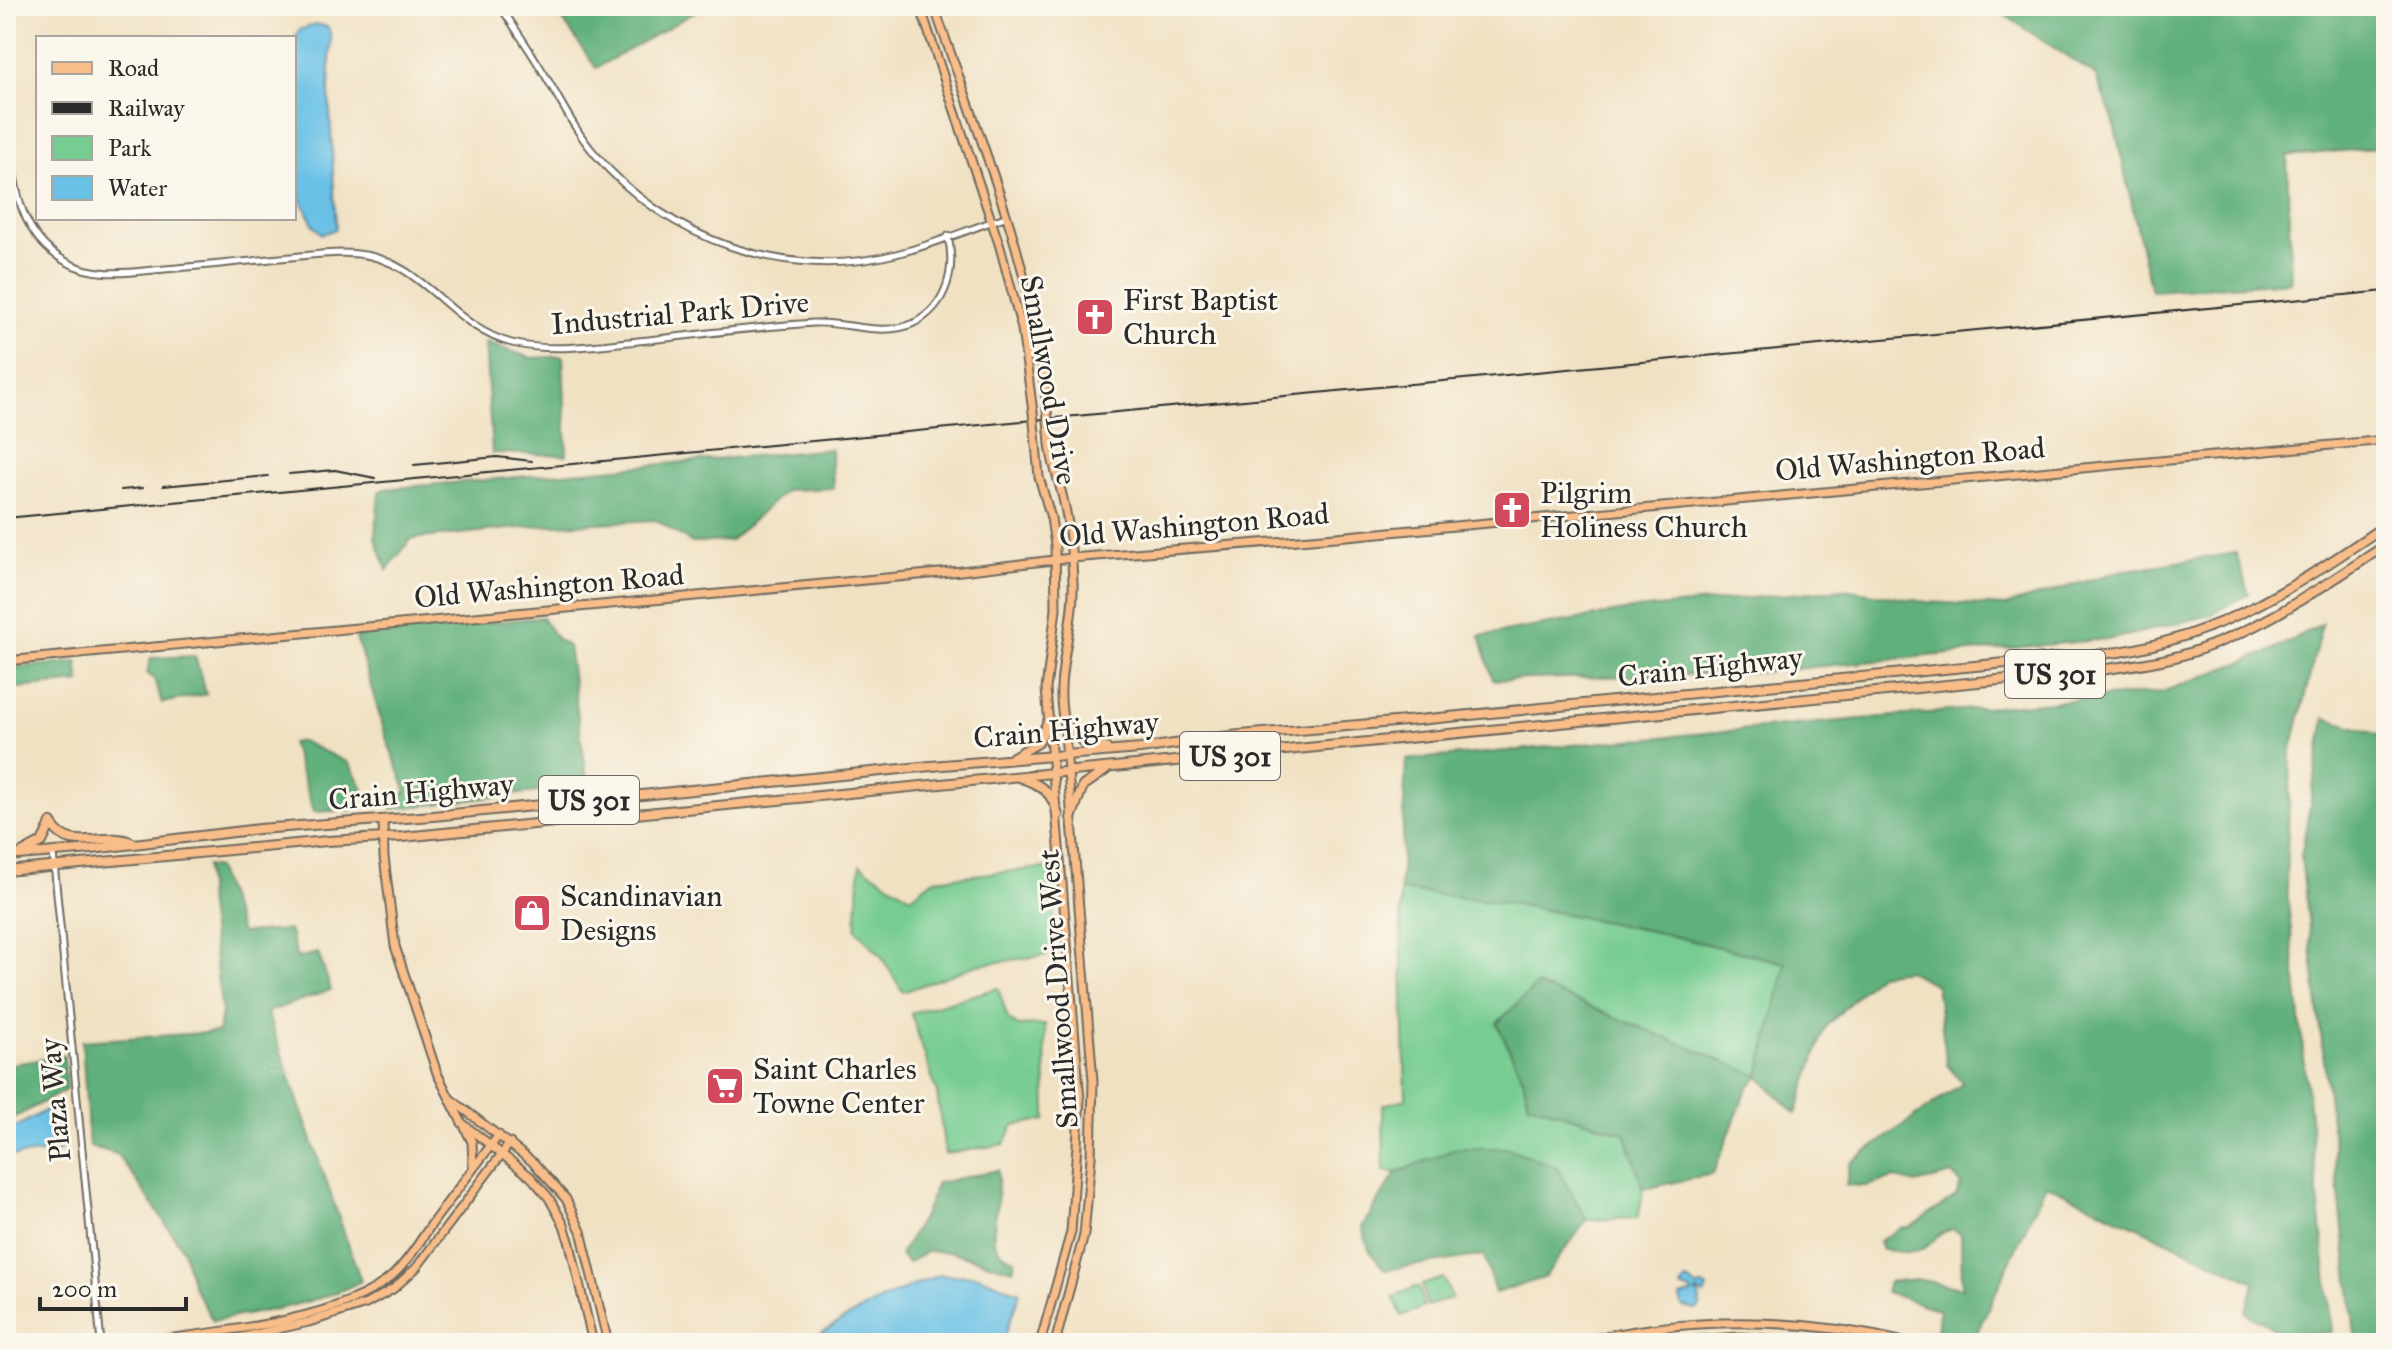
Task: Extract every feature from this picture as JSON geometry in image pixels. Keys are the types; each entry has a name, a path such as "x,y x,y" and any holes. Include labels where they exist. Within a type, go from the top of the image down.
{"highway":[{"name":"Crain Highway","path":"6,856 259,829 1126,750 1261,733 2119,652 2173,641 2218,625 2267,602 2386,525"},
{"name":"Crain Highway","path":"6,871 385,838 2100,670 2183,655 2267,621 2386,545"},
{"path":"1793,700 1794,683"},
{"path":"1577,705 1577,721"},
{"path":"1006,760 1034,746 1042,737 1049,719"},
{"path":"1064,722 1083,742 1126,750"},
{"path":"1071,818 1083,786 1110,768"},
{"path":"1016,777 1048,792 1058,815"},
{"path":"18,855 42,842 51,823 61,836 71,841 122,838 133,843"}],"main road":[{"name":"Smallwood Drive","path":"920,6 993,221 1022,329 1037,468 1051,518 1056,561 1056,609 1046,689 1055,773"},
{"name":"Smallwood Drive","path":"934,6 1005,217 1041,352 1051,460 1065,505 1071,558 1072,620 1061,678 1068,772"},
{"name":"Old Washington Road","path":"6,661 1071,558 1343,537 2386,440"},
{"name":"Smallwood Drive West","path":"1055,1343 1084,1235 1092,1133 1093,1067 1068,772"},
{"name":"Smallwood Drive West","path":"1040,1343 1071,1232 1080,1100 1055,773"},
{"path":"383,820 384,857 395,946 437,1073 470,1137 475,1153 471,1172"},
{"path":"452,1100 510,1143 545,1174 571,1208 581,1231 608,1343"},
{"path":"462,1123 540,1187 564,1225 593,1343"},
{"path":"134,1343 280,1320 348,1301 367,1292 387,1280 402,1265 499,1135"},
{"path":"198,1343 238,1338 309,1322 366,1304 393,1289 416,1268 510,1143"},
{"path":"1574,1343 1640,1329 1761,1322 1832,1328 1910,1343"},
{"path":"1650,1343 1721,1337 1821,1338 1832,1328"},
{"path":"1794,1339 1831,1343"}],"street":[{"path":"500,6 567,116 594,154 641,200 695,233 752,253 810,263 881,257 1005,217"},
{"name":"Industrial Park Drive","path":"6,111 16,195 22,213 42,243 71,265 111,274 323,254 371,255 413,275 477,328 501,340 530,347 600,345 826,323 885,330 907,327 927,315 945,292 951,268 948,236"},
{"name":"Plaza Way","path":"53,853 101,1343"}],"green space":[{"path":"553,6 578,6 587,17 599,6 706,6 596,68"},
{"path":"1991,6 2386,6 2386,147 2287,156 2291,282 2151,291 2113,119 2095,75"},
{"path":"485,343 532,358 563,356 567,455 492,453"},
{"path":"831,449 833,488 786,490 730,541 692,543 656,520 538,526 411,539 387,570 375,536 379,492 384,489"},
{"path":"2236,553 2249,594 2211,615 2117,638 1751,673 1493,680 1480,636 1636,609 1843,589 1926,602 2005,606 2119,571"},
{"path":"542,617 557,639 568,646 588,786 392,809 388,802 407,792 387,740 356,637"},
{"path":"2322,624 2291,754 2286,882 2332,1332 2285,1335 2245,1312 2255,1282 2046,1184 1973,1341 1937,1336 1939,1310 1886,1292 1889,1282 1916,1279 1962,1288 1961,1234 1953,1229 1946,1231 1926,1248 1912,1252 1882,1250 1879,1241 1901,1228 1909,1228 1956,1196 1961,1184 1952,1174 1916,1184 1894,1178 1867,1186 1846,1185 1850,1163 1963,1083 1947,1065 1936,985 1907,970 1878,974 1825,1028 1796,1114 1759,1077 1748,1087 1713,1174 1644,1189 1625,1133 1528,1103 1524,1081 1497,1023 1537,985 1759,1076 1786,963 1656,932 1515,904 1400,890 1406,760 2162,692 2271,651"},
{"path":"195,656 206,694 162,703 154,679 147,673 151,658"},
{"path":"77,662 80,682 6,689 6,668"},
{"path":"2325,718 2386,737 2386,1343 2356,1343 2301,857"},
{"path":"301,741 349,763 364,790 352,810 314,812 291,743"},
{"path":"860,865 911,897 934,879 1052,867 1056,954 977,965 903,992 881,956 856,929"},
{"path":"206,866 217,868 241,933 289,930 297,958 318,953 331,990 267,1012 361,1281 308,1302 213,1321 193,1286 183,1250 139,1184 117,1154 89,1146 82,1041 218,1032 222,1012 208,908"},
{"path":"1400,890 1515,904 1787,963 1759,1076 1498,1023 1524,1081 1528,1103 1625,1133 1644,1189 1638,1218 1587,1220 1556,1167 1458,1148 1396,1173 1384,1171 1383,1105 1406,1099"},
{"path":"998,988 1008,1019 1018,1026 1045,1025 1046,1120 1014,1125 1004,1144 945,1154 937,1093 911,1013"},
{"path":"64,1056 66,1090 6,1122 6,1065"},
{"path":"1458,1148 1508,1148 1556,1167 1587,1220 1544,1278 1495,1293 1484,1255 1385,1270 1370,1252 1362,1227 1396,1173"},
{"path":"998,1170 995,1244 1015,1260 1013,1270 951,1252 926,1252 908,1263 900,1255 925,1213 937,1183"},
{"path":"1443,1278 1452,1298 1427,1306 1422,1285"},
{"path":"1419,1288 1424,1307 1402,1316 1393,1297"}],"water":[{"path":"316,24 328,27 331,37 329,91 336,229 322,234 314,226 303,204 296,179 296,37 299,30"},
{"path":"57,1107 59,1111 62,1148 6,1157 6,1132"},
{"path":"940,1275 978,1276 1020,1292 1003,1341 808,1343 872,1304"},
{"path":"1686,1280 1696,1287 1707,1288 1704,1295 1698,1291 1695,1293 1699,1294 1700,1307 1696,1310 1682,1307 1680,1297 1692,1294 1690,1290 1681,1288"}],"railway":[{"path":"6,518 2386,291"},
{"path":"414,465 497,457 532,461"},
{"path":"289,474 335,470 375,478"},
{"path":"163,486 268,476"},
{"path":"121,490 143,488"}],"place":[{"name":"First Baptist Church","path":"1095,317"},
{"name":"Pilgrim Holiness Church","path":"1512,510"},
{"name":"Scandinavian Designs","path":"532,913"},
{"name":"Saint Charles Towne Center","path":"725,1086"}]}
